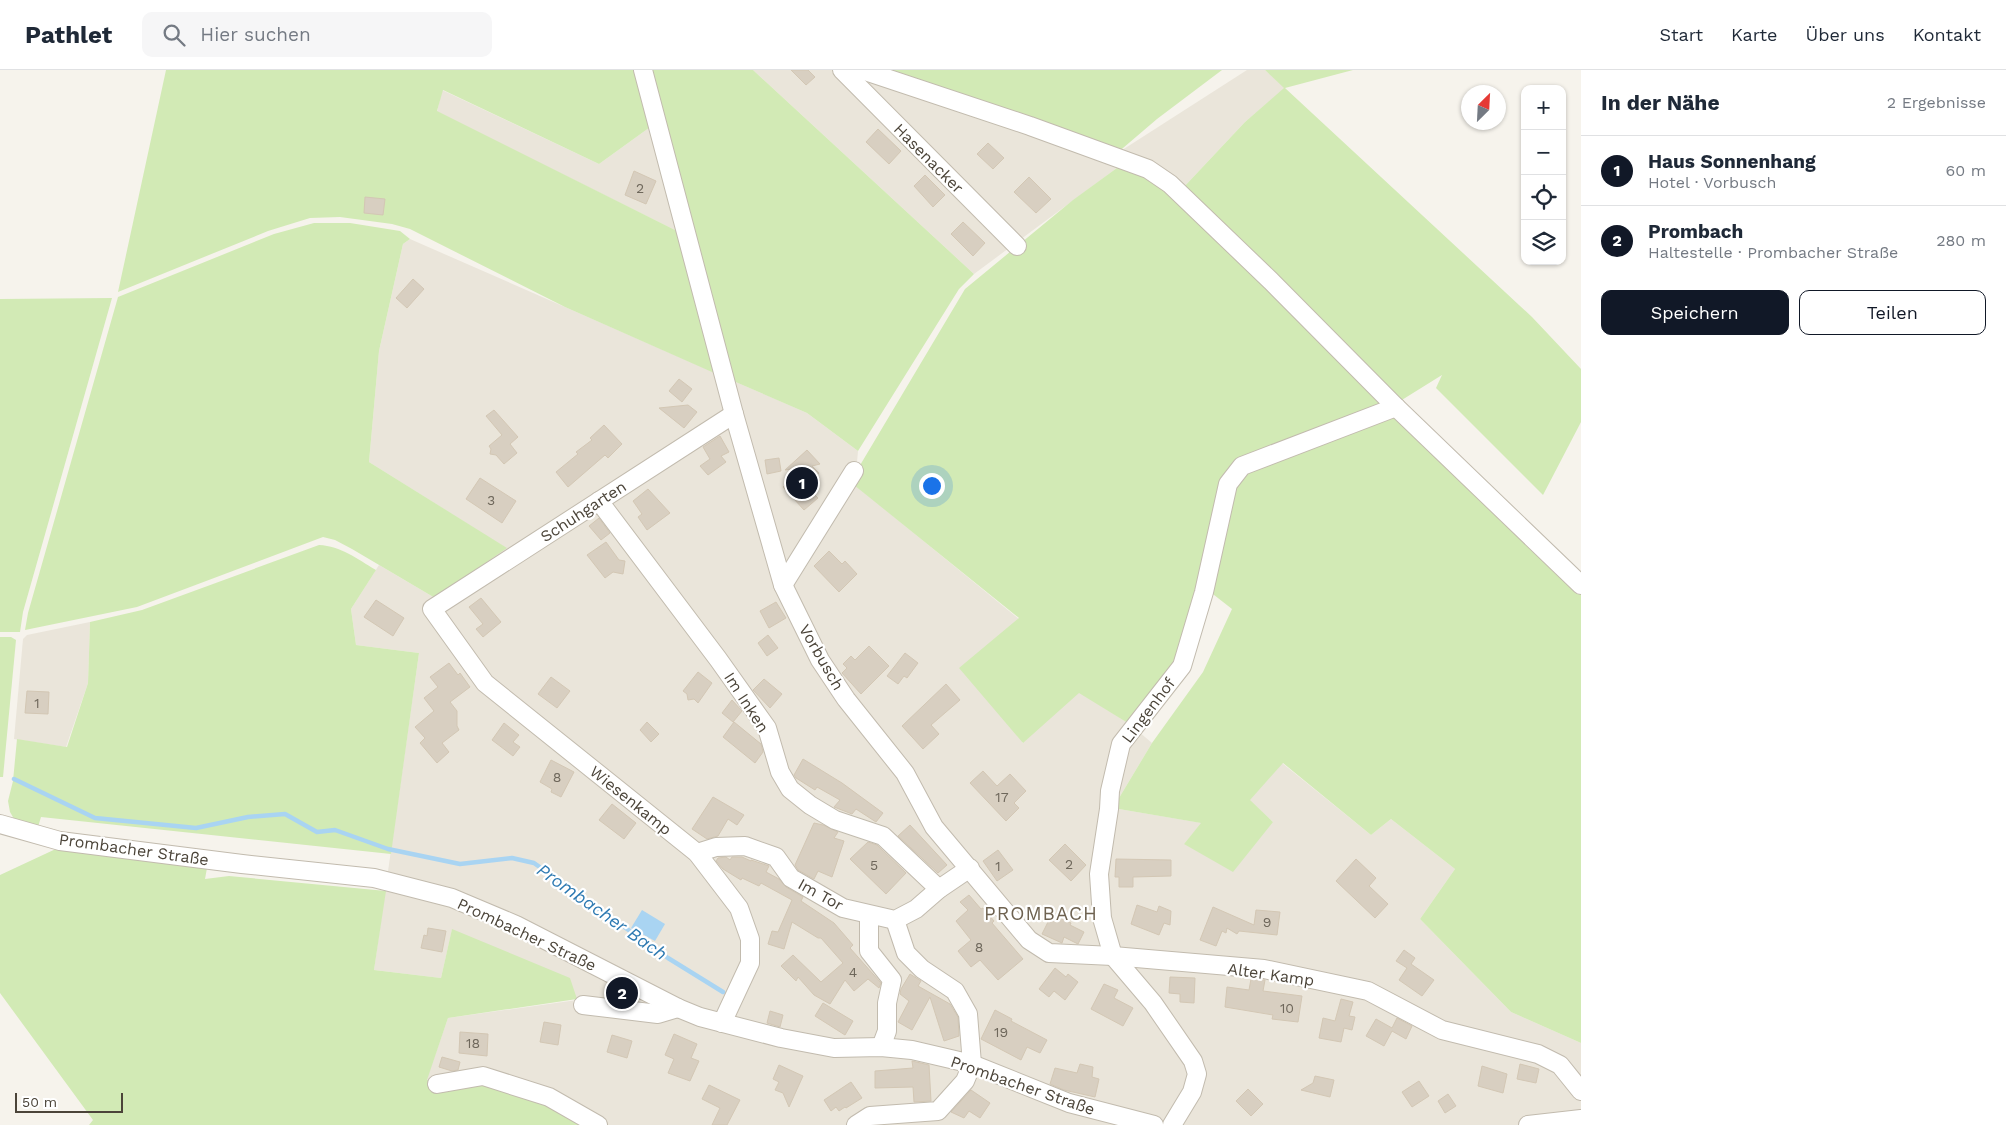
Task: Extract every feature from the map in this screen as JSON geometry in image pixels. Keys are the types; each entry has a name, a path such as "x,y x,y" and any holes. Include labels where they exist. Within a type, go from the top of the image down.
{"street":[{"name":"Vorbusch","path":"643,70 734,414 784,585 823,665 846,699 906,773 934,827 970,868"},
{"name":"Hasenacker","path":"842,70 1017,246"},
{"path":"862,70 1030,126 1148,169 1170,184 1581,586"},
{"name":"Lingenhof","path":"1172,1125 1192,1092 1197,1074 1193,1061 1153,1003 1113,956 1102,918 1099,874 1110,791 1121,744 1182,666 1204,592 1228,484 1242,466 1396,407"},
{"name":"Schuhgarten","path":"432,609 734,414"},
{"path":"784,585 854,471"},
{"name":"Im Inken","path":"598,501 718,659 766,728 780,772 790,789 810,806 835,820 882,836 939,889"},
{"name":"Wiesenkamp","path":"432,609 485,683 697,853 739,908 750,939 750,964 722,1023"},
{"name":"Prombacher Straße","path":"0,824 60,841 242,864 374,878 452,898 516,925 678,1008 722,1023 781,1038 834,1048 881,1047 912,1050 972,1064 1069,1103 1154,1125"},
{"name":"Im Tor","path":"697,853 716,847 745,846 776,857 791,878 843,908 895,920"},
{"path":"856,1125 870,1116 938,1112 965,1081 972,1064 968,1014 955,991 922,969 906,953 895,920 916,908 939,889 970,868"},
{"name":"Alter Kamp","path":"970,868 1029,940 1049,953 1113,956 1264,970 1368,990 1442,1030 1538,1054 1560,1065 1581,1091"},
{"path":"869,915 869,952 892,980 887,1003 887,1031 881,1047"},
{"path":"583,1005 658,1014 678,1008"},
{"path":"437,1084 483,1076 549,1097 598,1125"},
{"path":"1528,1125 1581,1119"}],"shaded area":[{"path":"753,70 855,70 1116,154 1247,70 1265,70 1285,88 1245,122 1182,189 1121,165 974,274"},
{"path":"442,90 599,164 653,125 683,234 437,112"},
{"path":"410,239 807,413 858,451 855,485 1019,619 1022,743 1079,692 1131,725 1152,743 1113,808 1202,823 1184,844 1273,822 1249,800 1282,763 1371,835 1391,819 1455,869 1420,919 1511,1012 1581,1043 1581,1125 588,1125 481,1072 426,1081 448,1018 577,1000 452,930 441,978 374,970 419,653 356,645 351,609 379,565 435,598 506,548 369,462 379,351 403,244"},
{"path":"90,622 88,683 66,747 14,739 23,639 27,635"}],"green space":[{"path":"166,70 638,70 653,125 599,164 443,90 437,111 683,234 721,376 565,307 410,229 392,224 340,217 310,218 268,231 118,292"},
{"path":"648,70 753,70 974,274 959,289 858,451 807,413 731,380"},
{"path":"867,70 1222,70 1157,119 1116,154"},
{"path":"1265,70 1353,70 1285,88 1532,317 1581,369 1581,422 1543,495 1436,388 1442,375 1397,403 1182,189 1245,122 1284,88"},
{"path":"1121,165 1161,181 1381,397 1380,407 1239,465 1178,666 1131,725 1079,693 1023,743 959,668 1019,618 854,485 856,472 965,289 1073,200"},
{"path":"314,223 350,223 400,231 410,239 403,244 379,351 369,462 507,548 435,598 352,549 335,540 323,537 137,607 25,630 28,613 118,297 274,234"},
{"path":"112,298 23,612 20,632 0,632 0,299"},
{"path":"1394,413 1581,591 1581,1043 1511,1012 1420,919 1455,869 1391,819 1371,835 1283,763 1250,800 1273,822 1233,872 1184,844 1201,823 1113,808 1152,743 1203,672 1232,609 1209,591 1230,486 1245,469"},
{"path":"319,545 342,550 376,570 351,609 356,645 419,653 391,854 41,817 38,827 17,824 10,812 8,801 13,781 17,739 67,747 88,683 90,622 142,610"},
{"path":"0,637 11,637 16,640 3,777 0,777"},
{"path":"60,847 207,868 205,879 229,876 386,891 374,970 441,978 452,929 570,978 577,999 448,1018 427,1080 488,1081 547,1103 588,1125 89,1125 93,1120 0,993 0,875"}],"water":[{"path":"642,910 665,924 655,941 631,928"}],"building":[{"path":"791,70 808,70 815,77 806,85"},
{"path":"878,129 901,151 889,164 866,142"},
{"path":"988,143 1004,158 993,169 977,154"},
{"path":"634,171 656,181 646,204 625,195"},
{"path":"925,175 945,195 933,207 914,186"},
{"path":"1029,177 1051,199 1036,213 1014,192"},
{"path":"365,197 385,199 383,215 364,213"},
{"path":"963,222 985,243 973,256 951,234"},
{"path":"413,279 424,289 407,308 396,298"},
{"path":"679,379 692,389 682,402 669,391"},
{"path":"688,405 697,412 684,428 659,408"},
{"path":"494,410 518,437 510,444 517,453 504,464 496,455 490,454 491,449 489,446 502,435 486,416"},
{"path":"604,425 622,444 608,458 605,455 568,487 556,472 578,454 576,452 592,440 590,438"},
{"path":"720,436 729,452 721,456 726,462 708,475 700,466 710,459 703,447"},
{"path":"807,450 820,464 812,466 819,473 816,476 820,480 810,490 818,498 804,510 783,487 805,467 785,470"},
{"path":"779,458 781,471 767,474 765,460"},
{"path":"480,478 516,501 502,523 466,499"},
{"path":"648,489 670,513 647,530 638,517 642,514 633,501"},
{"path":"599,518 610,533 601,540 589,526"},
{"path":"606,542 619,560 625,561 623,574 613,572 605,578 587,555"},
{"path":"829,551 842,564 845,561 857,574 839,592 814,566"},
{"path":"481,598 501,622 483,637 476,629 483,624 469,607"},
{"path":"376,600 404,618 393,636 364,617"},
{"path":"776,602 786,618 769,628 760,611"},
{"path":"768,635 778,648 767,656 758,643"},
{"path":"869,646 889,666 861,694 842,673 847,668 843,664 851,656 855,660"},
{"path":"905,653 918,663 907,678 904,676 898,684 887,676"},
{"path":"449,663 458,675 460,673 470,687 450,702 457,711 457,726 459,730 442,743 449,752 437,763 420,743 425,738 415,727 434,711 424,698 438,687 430,677"},
{"path":"698,672 712,683 698,703 694,699 688,700 687,694 683,691"},
{"path":"551,677 570,691 557,708 538,694"},
{"path":"764,679 782,694 770,708 753,690"},
{"path":"946,684 960,700 931,725 939,734 923,749 902,726"},
{"path":"27,691 49,692 48,714 25,713"},
{"path":"732,700 742,711 733,722 722,713"},
{"path":"647,722 659,734 651,742 640,730"},
{"path":"734,722 761,744 763,752 755,763 723,737"},
{"path":"504,723 519,735 513,742 520,747 513,756 492,740"},
{"path":"803,759 842,783 883,813 876,822 856,809 852,814 834,807 840,800 817,787 815,790 794,775"},
{"path":"551,760 574,772 561,797 551,792 552,789 540,782"},
{"path":"983,771 997,786 1010,774 1026,791 1014,803 1019,808 1006,821 970,783"},
{"path":"713,797 744,815 737,825 728,819 718,836 707,839 692,829"},
{"path":"612,804 636,823 624,839 599,820"},
{"path":"814,823 838,832 834,838 844,841 832,877 818,871 814,879 798,870 795,865"},
{"path":"910,825 947,865 938,873 898,836"},
{"path":"868,842 877,845 906,873 886,894 850,859"},
{"path":"1065,844 1086,865 1071,881 1049,860"},
{"path":"998,850 1013,870 997,881 983,861"},
{"path":"726,857 730,860 732,857 742,857 769,866 766,872 803,897 801,901 834,923 853,945 850,948 881,983 879,988 868,979 854,991 845,980 830,1004 814,995 798,977 796,981 781,966 793,955 821,982 843,963 821,938 792,922 784,949 768,944 772,931 778,932 792,900 761,883 759,886 742,878 741,880 723,869 716,861 718,858"},
{"path":"1116,859 1171,860 1171,876 1133,877 1133,887 1119,887 1119,877 1115,877"},
{"path":"1356,859 1376,878 1369,886 1388,904 1375,918 1336,881"},
{"path":"969,895 994,921 992,923 1023,959 998,980 980,960 971,967 958,951 971,940 956,921 968,910 960,902"},
{"path":"1137,905 1157,912 1159,906 1171,911 1170,925 1164,923 1159,935 1131,924"},
{"path":"1213,907 1254,925 1256,910 1280,912 1277,935 1239,931 1237,934 1227,928 1226,933 1222,931 1216,946 1200,940"},
{"path":"1052,914 1084,932 1078,944 1064,937 1062,943 1042,934"},
{"path":"428,928 446,931 442,952 421,948 424,935 427,936"},
{"path":"1404,950 1415,958 1411,964 1434,980 1422,996 1399,980 1407,968 1396,961"},
{"path":"1055,968 1066,977 1068,974 1078,982 1065,1000 1054,991 1049,997 1039,989"},
{"path":"910,974 921,981 918,986 950,1004 958,1017 959,1036 944,1041 930,997 912,1030 898,1022 909,1001 900,994"},
{"path":"1170,977 1195,978 1194,1003 1180,1002 1180,994 1169,993"},
{"path":"1251,979 1265,980 1263,991 1302,996 1298,1022 1272,1019 1273,1015 1225,1007 1227,987 1249,990"},
{"path":"1104,984 1118,990 1114,998 1133,1008 1123,1026 1091,1009"},
{"path":"1341,999 1353,1002 1349,1016 1355,1017 1352,1030 1344,1028 1341,1042 1319,1038 1323,1018 1335,1021"},
{"path":"823,1003 853,1021 845,1035 815,1016"},
{"path":"995,1010 1012,1019 1011,1021 1047,1040 1040,1053 1027,1047 1021,1060 981,1039"},
{"path":"770,1011 783,1015 780,1027 767,1023"},
{"path":"1397,1018 1412,1026 1406,1039 1392,1031 1384,1046 1366,1036 1376,1019 1392,1028"},
{"path":"544,1022 561,1025 558,1045 540,1042"},
{"path":"460,1032 488,1034 487,1056 459,1053"},
{"path":"674,1034 697,1044 691,1058 699,1061 690,1081 668,1073 674,1059 665,1055"},
{"path":"612,1035 632,1041 627,1058 607,1052"},
{"path":"442,1057 460,1062 458,1070 452,1071 439,1067"},
{"path":"912,1061 929,1065 931,1101 914,1102 913,1087 875,1088 875,1071 913,1068"},
{"path":"1080,1064 1093,1067 1092,1077 1099,1079 1095,1097 1064,1090 1050,1084 1055,1068 1077,1073"},
{"path":"1520,1064 1539,1069 1536,1083 1517,1079"},
{"path":"779,1065 803,1076 789,1107 783,1093 775,1090 779,1082 773,1079"},
{"path":"1482,1066 1507,1074 1503,1093 1478,1086"},
{"path":"1315,1076 1334,1080 1330,1097 1301,1090 1313,1083"},
{"path":"1419,1081 1429,1096 1412,1107 1402,1092"},
{"path":"851,1082 862,1098 839,1111 836,1107 831,1111 824,1100"},
{"path":"709,1085 740,1100 727,1125 712,1125 720,1108 702,1099"},
{"path":"1248,1089 1263,1104 1251,1116 1236,1101"},
{"path":"971,1090 990,1103 980,1118 969,1111 964,1118 951,1112"},
{"path":"1448,1094 1456,1106 1445,1113 1438,1101"}],"waterway":[{"name":"Prombacher Bach","path":"14,779 95,818 196,828 248,817 285,814 317,832 335,830 388,849 460,864 512,858 534,863 668,958 723,992"}],"place":[{"name":"Haus Sonnenhang","path":"802,483"},
{"name":"Prombach","path":"622,993"}],"district":[{"name":"PROMBACH","path":"1041,913"}]}
